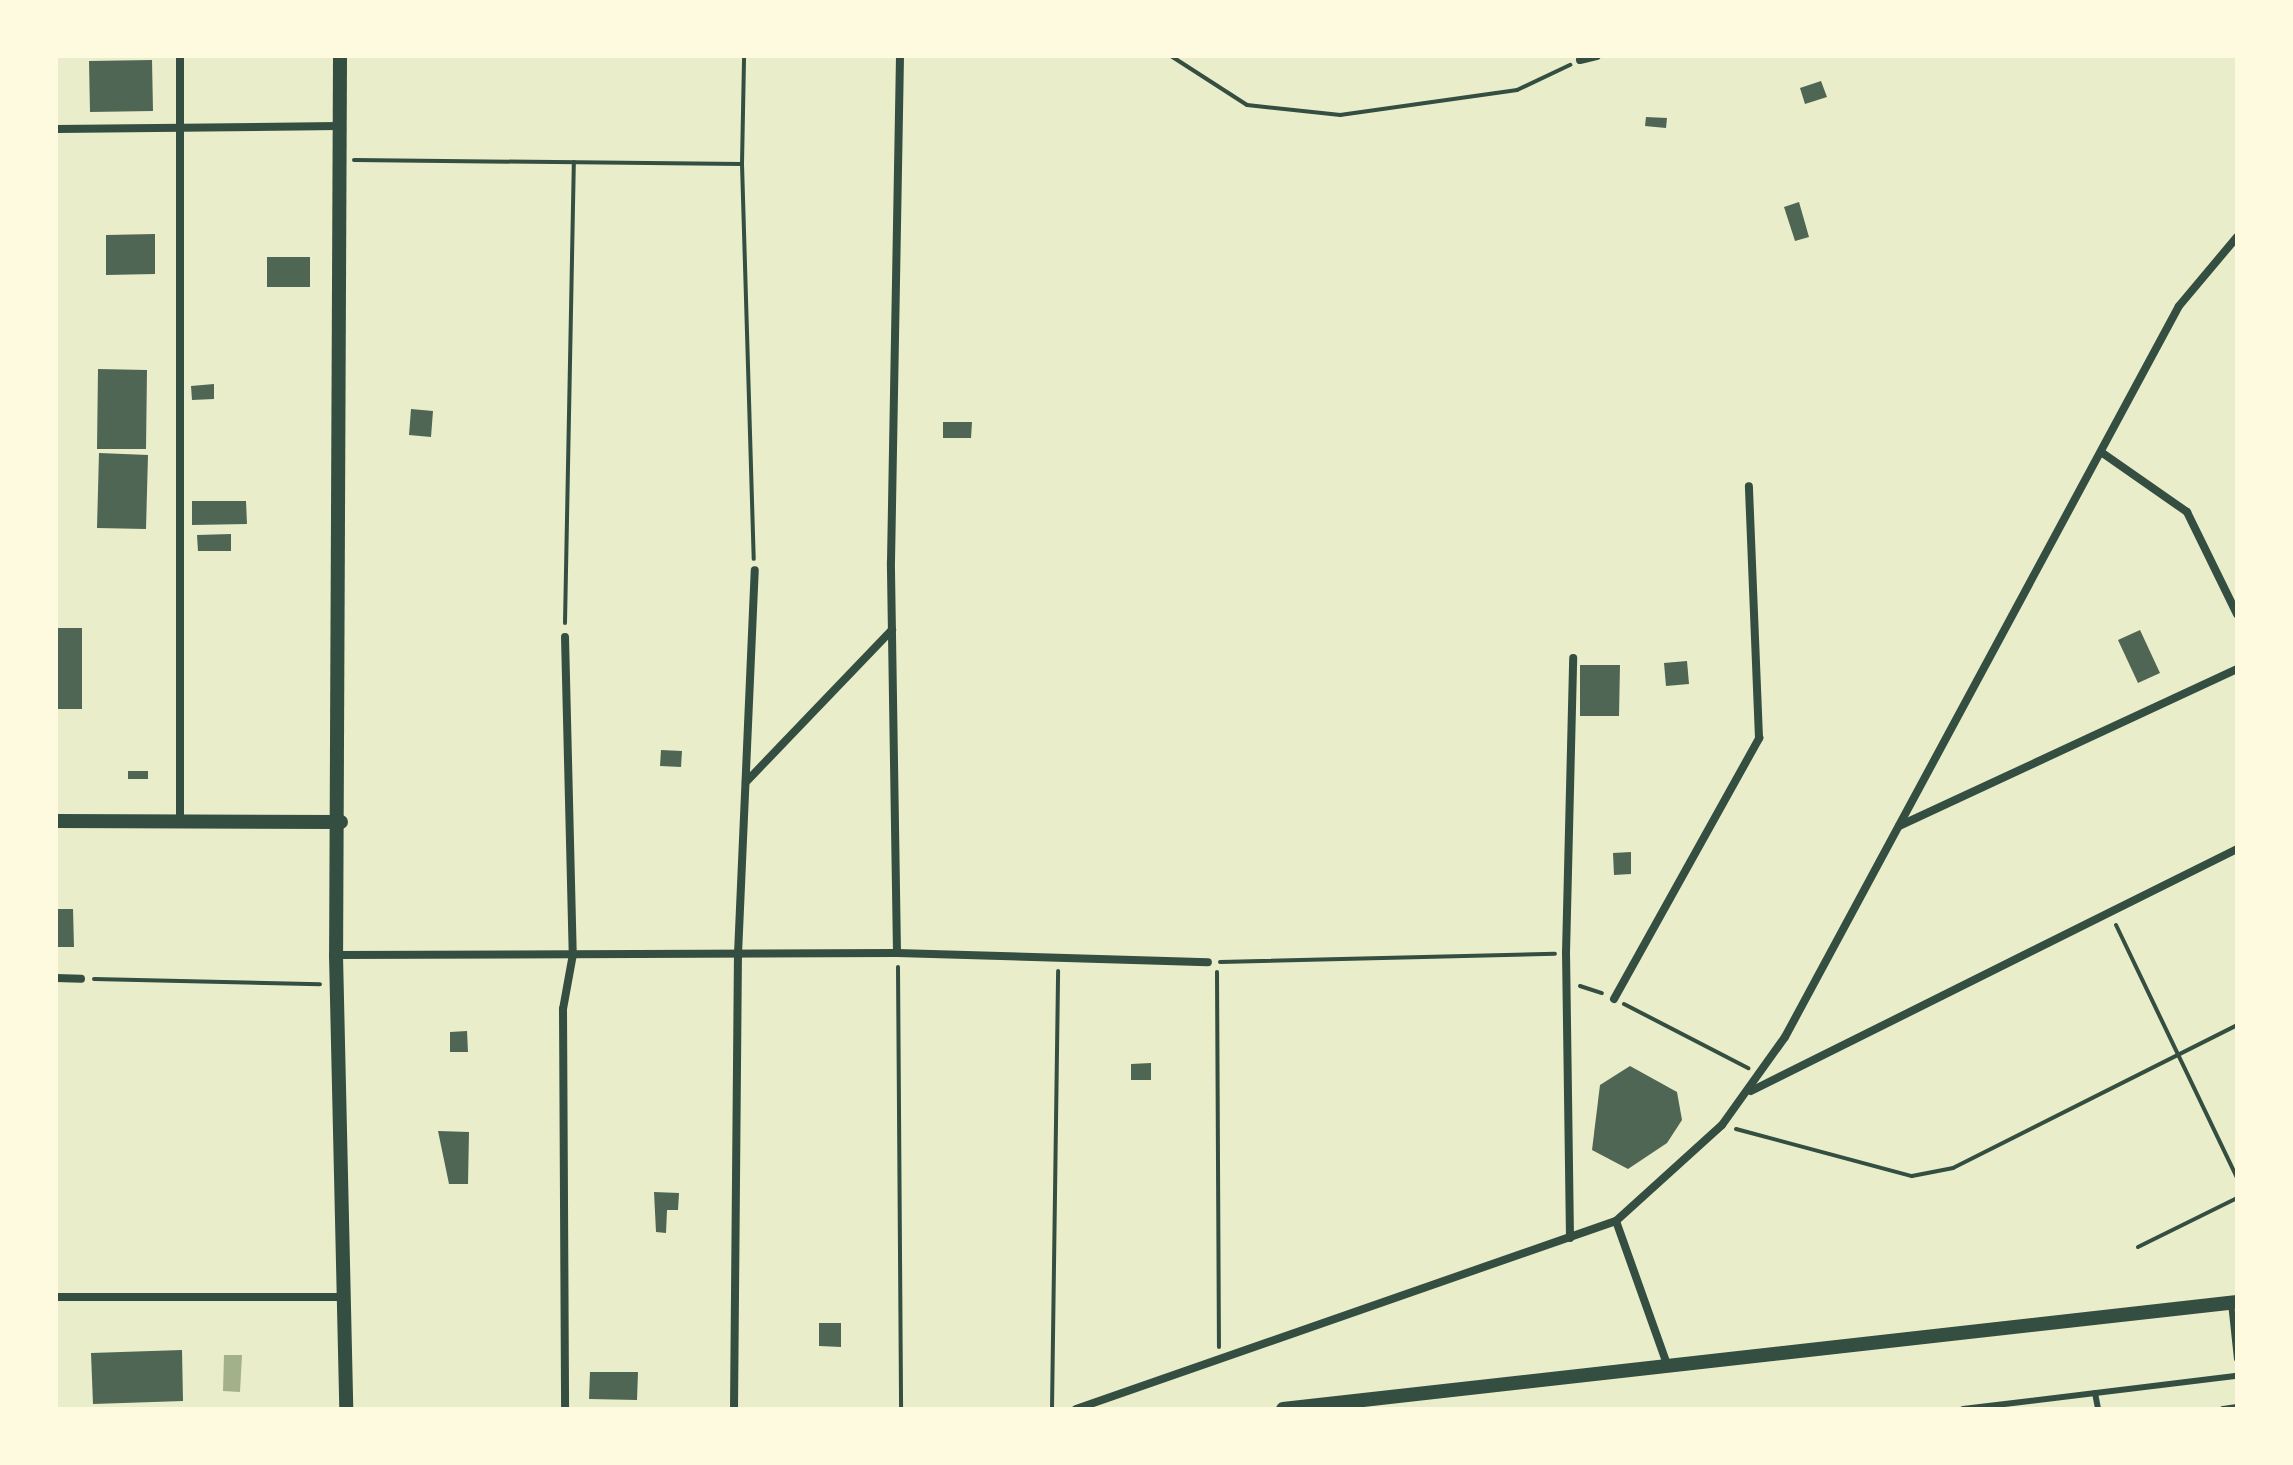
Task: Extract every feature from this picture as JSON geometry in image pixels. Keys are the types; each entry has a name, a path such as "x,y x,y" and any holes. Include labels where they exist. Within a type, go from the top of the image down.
{"street":[{"path":"180,56 180,821"},
{"path":"340,56 341,822 336,955 346,1409"},
{"path":"897,953 892,629 900,56"},
{"path":"1580,60 1597,56"},
{"path":"56,129 339,126"},
{"path":"1076,1409 1544,1241 1570,1238 1616,1221 1722,1125 1761,1074 1899,826 2179,306 2237,237"},
{"path":"2101,452 2187,512 2237,614"},
{"path":"1614,999 1759,738 1749,486"},
{"path":"734,1409 738,954 755,570"},
{"path":"746,782 892,629"},
{"path":"565,637 573,954 563,1009 565,1409"},
{"path":"1570,1238 1566,953 1573,658"},
{"path":"1899,826 2237,669"},
{"path":"56,821 341,822"},
{"path":"1749,1092 2237,849"},
{"path":"336,955 897,953 1212,962"},
{"path":"56,978 81,979"},
{"path":"1616,1221 1670,1371"},
{"path":"56,1297 344,1297"},
{"path":"1283,1409 1670,1371 2234,1303"}],"lane":[{"path":"2234,1303 2237,1359"},
{"path":"1963,1409 2237,1376"},
{"path":"2095,1393 2098,1409"},
{"path":"2223,1409 2237,1407"}],"path":[{"path":"744,56 742,164 755,570"},
{"path":"1171,56 1247,105 1340,115 1517,90 1580,60"},
{"path":"339,160 742,164"},
{"path":"565,637 574,162"},
{"path":"2110,912 2237,1177"},
{"path":"897,953 901,1409"},
{"path":"1219,1358 1212,962 1566,953"},
{"path":"1052,1409 1059,958"},
{"path":"81,979 339,985"},
{"path":"1566,983 1614,999 1761,1074"},
{"path":"1722,1125 1912,1176 1953,1168 2237,1025"},
{"path":"2138,1247 2237,1198"}],"shaded area":[{"path":"224,1355 242,1355 240,1392 223,1391"}],"building":[{"path":"152,60 153,111 90,112 89,61"},
{"path":"1821,81 1827,97 1805,104 1800,88"},
{"path":"1646,117 1667,118 1666,128 1645,126"},
{"path":"1799,202 1809,237 1795,241 1784,207"},
{"path":"155,234 155,274 106,275 106,235"},
{"path":"267,257 310,257 310,287 267,287"},
{"path":"98,369 147,370 146,449 97,449"},
{"path":"214,384 214,399 192,400 191,386"},
{"path":"411,409 433,411 431,437 409,435"},
{"path":"943,422 972,422 971,438 943,438"},
{"path":"99,453 148,455 146,529 97,528"},
{"path":"192,501 246,501 247,524 192,525"},
{"path":"231,534 231,551 198,551 197,535"},
{"path":"56,628 82,628 82,709 56,709"},
{"path":"2140,630 2160,673 2138,683 2118,640"},
{"path":"1687,661 1689,684 1666,686 1664,663"},
{"path":"1580,665 1620,665 1619,716 1580,716"},
{"path":"661,750 682,751 681,767 660,766"},
{"path":"128,771 148,771 148,779 128,779"},
{"path":"1631,852 1631,874 1614,875 1613,853"},
{"path":"56,909 73,909 74,947 56,947"},
{"path":"467,1031 468,1052 450,1052 450,1032"},
{"path":"1151,1063 1151,1080 1131,1080 1131,1064"},
{"path":"1630,1066 1677,1092 1682,1120 1667,1143 1628,1169 1592,1150 1600,1085"},
{"path":"438,1131 469,1132 468,1184 449,1184"},
{"path":"654,1192 679,1193 678,1210 667,1210 666,1233 656,1232"},
{"path":"819,1323 841,1323 841,1347 819,1346"},
{"path":"182,1350 183,1401 93,1404 91,1353"},
{"path":"590,1372 638,1372 637,1400 589,1399"}]}
